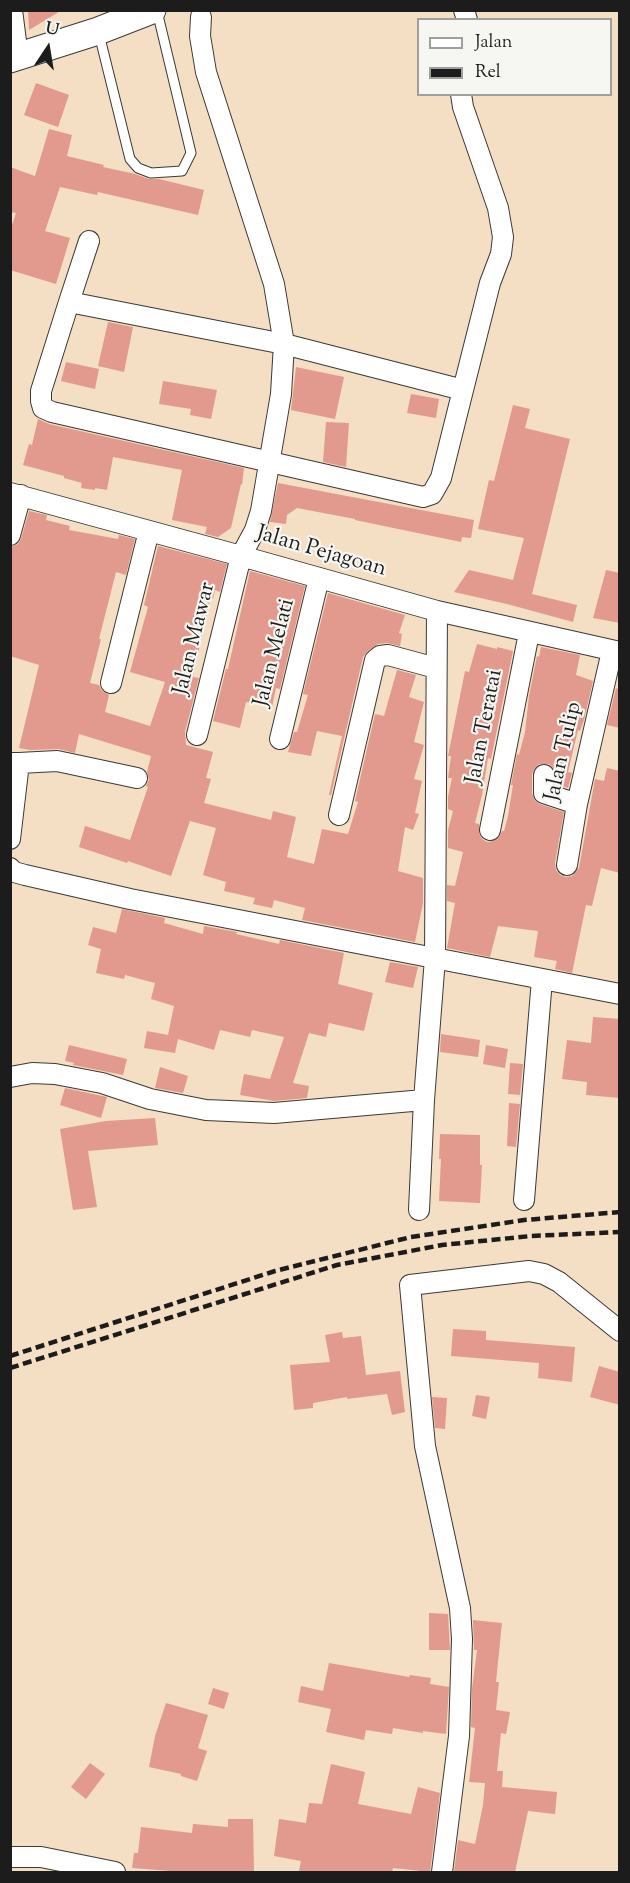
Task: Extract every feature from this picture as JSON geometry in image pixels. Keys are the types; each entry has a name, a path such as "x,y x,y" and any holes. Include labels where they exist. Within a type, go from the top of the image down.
{"main road":[{"path":"14,58 98,31 152,10"}],"street":[{"path":"12,10 14,58"},
{"name":"Jalan Mawar","path":"197,735 242,556 255,530 261,511 281,394 284,344 273,284 206,72 200,36 205,12"},
{"path":"88,241 42,391 43,408 52,412 423,497 432,494 441,478 490,283 501,254 503,237 498,208 463,107 461,96"},
{"path":"69,302 284,344 463,390"},
{"path":"10,535 16,494"},
{"name":"Jalan Pejagoan","path":"16,494 437,611 616,652"},
{"path":"111,683 149,531"},
{"name":"Jalan Melati","path":"280,739 319,578"},
{"path":"419,1210 424,1100 435,958 437,611"},
{"name":"Jalan Teratai","path":"490,830 529,633"},
{"name":"Jalan Tulip","path":"567,865 577,804 616,652"},
{"path":"339,815 375,660 380,656 388,656 436,668"},
{"path":"10,839 15,763 57,761 137,778"},
{"path":"544,775 544,794 577,804"},
{"path":"10,868 14,872 25,875 130,899 620,994"},
{"path":"524,1200 542,979"},
{"path":"10,1077 32,1073 55,1074 102,1083 150,1099 206,1110 274,1113 424,1100"},
{"path":"442,1872 459,1736 462,1639 460,1608 425,1446 411,1285 529,1271 544,1274 559,1282 620,1331"},
{"path":"10,1857 41,1857 115,1872"}],"lane":[{"path":"98,31 130,159 138,168 151,173 182,171 191,153 157,10"}],"building":[{"path":"28,10 62,10 29,30"},
{"path":"36,83 69,95 58,127 24,115"},
{"path":"49,129 72,135 67,156 149,179 159,179 204,190 198,215 98,192 97,195 60,187 45,231 70,238 56,284 10,270 10,231 16,213 10,212 10,167 35,176"},
{"path":"108,322 133,327 124,372 98,366"},
{"path":"66,362 99,369 95,389 61,381"},
{"path":"296,367 344,377 335,419 291,410"},
{"path":"163,381 217,390 211,419 190,415 191,409 159,404"},
{"path":"411,394 439,399 436,418 407,413"},
{"path":"513,405 530,409 525,428 570,439 532,594 577,605 573,622 454,592 469,570 513,580 524,538 478,529 489,480 494,481"},
{"path":"38,419 49,424 244,468 231,528 218,537 205,534 207,527 172,520 182,470 113,457 107,490 95,488 95,490 81,488 82,483 64,478 64,476 23,465 29,444 32,445"},
{"path":"326,422 349,423 346,467 323,462"},
{"path":"278,483 474,520 471,538 462,537 461,542 297,508 287,515 286,524 270,522"},
{"path":"29,511 47,515 46,520 70,526 69,530 118,539 119,535 135,539 126,575 116,572 90,683 99,685 102,691 109,695 105,712 150,726 165,682 130,672 148,607 144,605 158,546 227,564 220,592 215,590 213,599 210,599 193,677 199,678 185,732 186,745 213,752 206,778 211,779 204,803 271,820 273,811 296,817 287,857 314,864 322,829 348,834 358,802 355,801 375,714 384,716 397,670 416,675 409,697 424,702 414,742 424,745 414,779 422,781 415,813 419,814 413,830 405,827 398,871 423,878 423,903 415,942 302,920 305,908 274,900 272,908 253,904 255,898 224,891 226,882 203,875 216,828 190,821 171,876 79,847 85,826 130,840 148,787 146,786 149,780 147,772 151,756 79,734 75,753 59,749 19,748 39,665 10,656 10,547 18,544 21,539"},
{"path":"606,570 620,573 620,623 593,618"},
{"path":"250,571 305,586 280,689 276,688 272,707 246,702 240,728 213,721 226,669 228,669"},
{"path":"328,593 405,615 399,633 402,634 400,646 387,643 378,644 363,657 331,795 329,795 342,736 317,731 311,756 288,752 294,732 297,732 308,695 303,694"},
{"path":"477,644 513,651 491,759 488,758 475,823 479,824 482,839 487,842 493,841 504,831 517,754 519,755 525,732 529,696 541,647 580,655 576,675 593,681 568,772 572,773 568,788 556,784 555,770 549,764 539,764 532,774 532,793 535,801 564,812 555,863 560,875 572,876 579,868 595,779 604,781 607,768 620,771 620,873 601,868 592,906 586,905 572,973 555,969 557,961 534,957 538,931 498,926 490,957 447,948 455,903 447,901 447,885 455,886 463,852 448,848 448,830 453,811 448,809 452,778 448,778 451,756 448,756 465,671 469,672"},
{"path":"616,688 620,690 620,728 607,725"},
{"path":"122,909 165,918 164,923 203,934 204,926 237,932 236,934 279,944 280,940 344,953 338,984 373,993 364,1031 329,1023 326,1037 309,1033 293,1083 309,1086 307,1098 274,1101 240,1095 244,1074 270,1079 284,1037 252,1030 250,1037 220,1030 214,1050 178,1039 175,1053 144,1048 147,1031 168,1035 174,1006 151,999 155,983 125,975 124,979 96,973 101,949 88,945 93,927 116,933"},
{"path":"390,962 418,967 413,988 385,982"},
{"path":"593,1017 620,1019 620,1098 586,1095 587,1082 562,1079 567,1040 591,1043"},
{"path":"441,1034 480,1040 478,1057 440,1052"},
{"path":"69,1045 127,1059 123,1075 73,1065 74,1063 65,1061"},
{"path":"486,1045 508,1049 505,1068 483,1064"},
{"path":"510,1063 523,1064 520,1095 508,1094"},
{"path":"160,1067 188,1076 183,1093 155,1088"},
{"path":"65,1088 107,1097 101,1118 60,1105"},
{"path":"509,1103 520,1104 516,1147 507,1146"},
{"path":"155,1118 158,1145 88,1151 97,1207 73,1210 60,1129 106,1121"},
{"path":"440,1134 480,1135 480,1165 482,1165 480,1203 439,1201"},
{"path":"453,1329 486,1331 486,1340 575,1347 572,1382 538,1378 539,1363 451,1356"},
{"path":"342,1332 343,1338 361,1336 366,1375 400,1371 405,1412 392,1415 387,1394 347,1399 347,1397 313,1403 313,1408 294,1410 290,1365 330,1362 325,1335"},
{"path":"599,1366 620,1372 620,1405 590,1397"},
{"path":"476,1395 490,1397 486,1419 472,1416"},
{"path":"432,1397 447,1398 445,1429 435,1428"},
{"path":"429,1613 448,1614 450,1650 429,1650"},
{"path":"473,1620 502,1623 496,1682 499,1682 496,1710 510,1712 506,1734 501,1733 497,1771 503,1771 502,1787 557,1792 555,1814 528,1811 515,1872 454,1872 458,1840 475,1844 485,1783 469,1782 475,1728 471,1727 472,1689 477,1650 474,1650"},
{"path":"329,1663 409,1677 410,1675 431,1678 430,1684 449,1687 446,1734 393,1728 392,1734 366,1730 364,1740 326,1732 331,1709 298,1702 301,1686 323,1691"},
{"path":"213,1688 229,1693 224,1709 208,1704"},
{"path":"166,1703 208,1715 198,1748 207,1751 197,1781 181,1776 181,1774 149,1767 155,1736"},
{"path":"90,1763 105,1774 86,1799 71,1787"},
{"path":"331,1764 365,1772 358,1804 411,1814 418,1787 440,1793 430,1872 393,1868 392,1872 299,1871 301,1861 274,1856 279,1819 306,1823 309,1803 322,1804"},
{"path":"228,1819 253,1819 254,1872 184,1872 132,1868 134,1853 138,1853 141,1827 192,1833 193,1824 228,1827"}],"railway":[{"path":"10,1356 275,1271 411,1237 524,1220 620,1212"},
{"path":"10,1368 337,1265 442,1245 531,1236 620,1232"}]}
